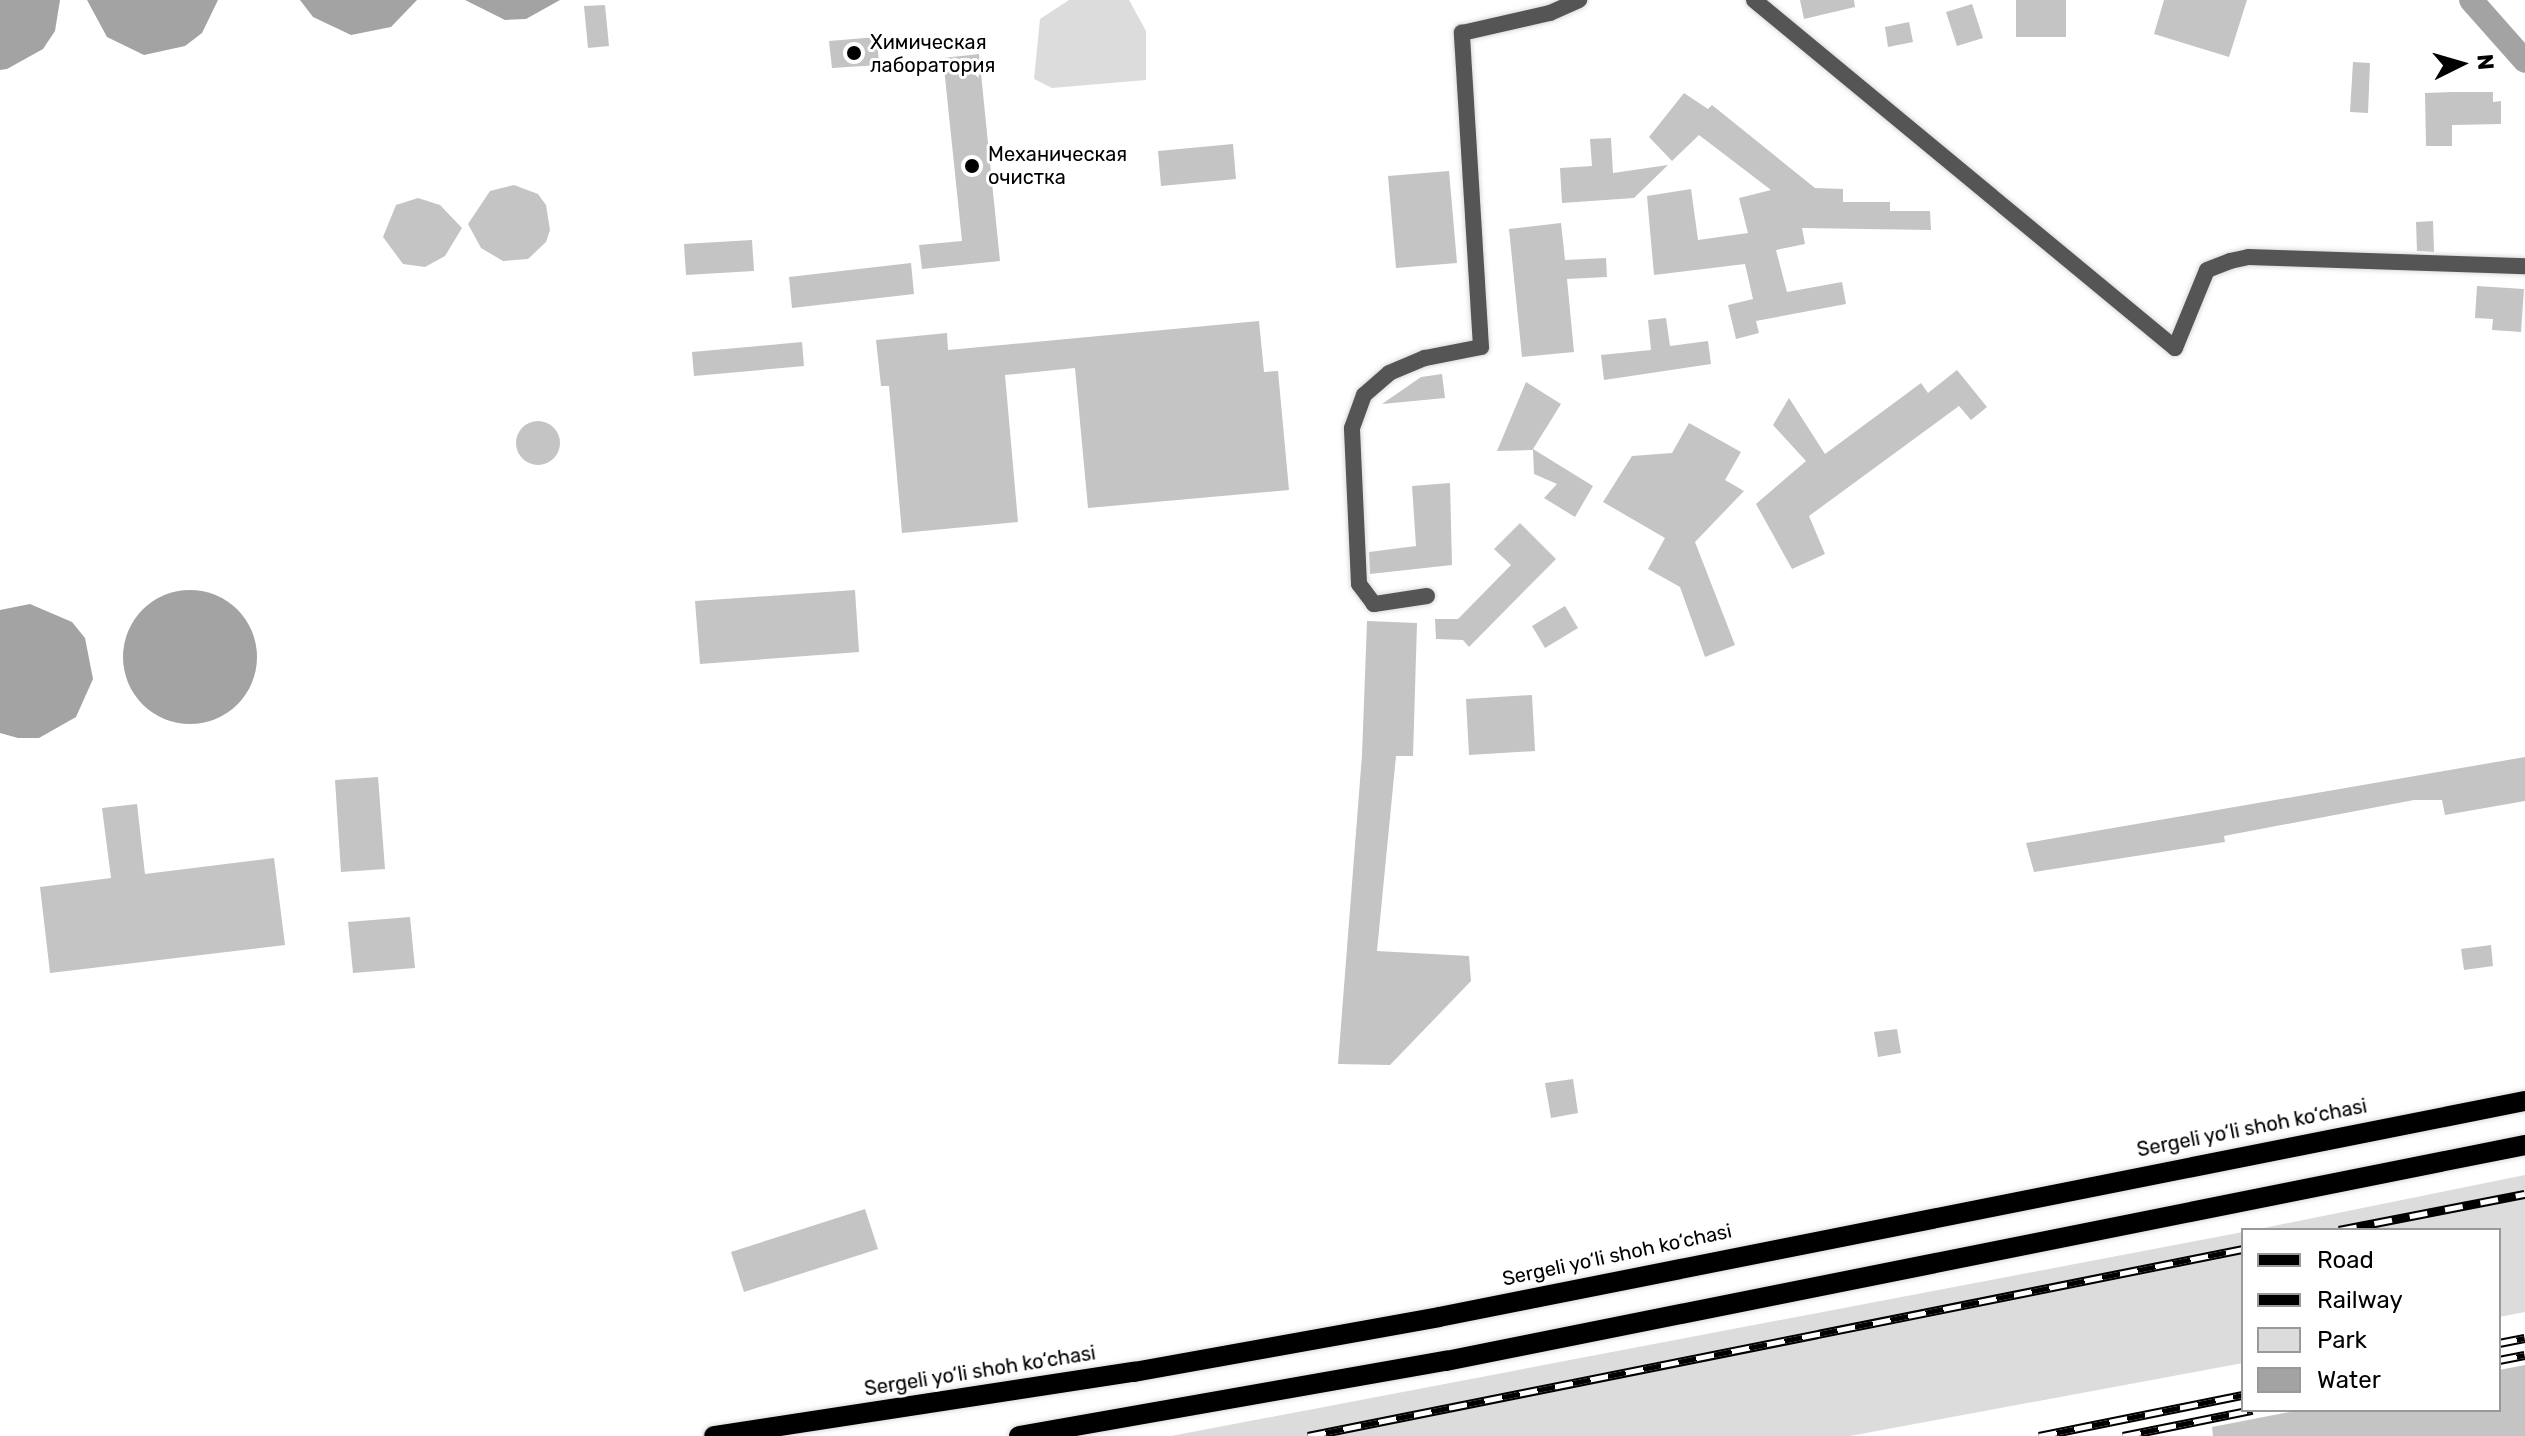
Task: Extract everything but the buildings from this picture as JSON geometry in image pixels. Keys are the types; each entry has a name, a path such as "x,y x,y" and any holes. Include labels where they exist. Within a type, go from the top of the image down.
{"main road":[{"name":"Sergeli yo‘li shoh ko‘chasi","path":"714,1436 1134,1372 1439,1317 2525,1101"},
{"path":"1019,1436 1446,1361 2525,1145"}],"street":[{"path":"1427,596 1374,604 1359,584 1352,428 1364,395 1389,373 1425,358 1480,350 1462,33 1532,8 1579,0"},
{"path":"1754,0 2175,348 2207,270 2230,261 2525,266"}],"green space":[{"path":"1069,0 1129,0 1146,31 1146,80 1052,88 1034,79 1040,19"},
{"path":"2525,1175 2525,1312 2501,1317 2501,1228 2264,1228"},
{"path":"2241,1232 2241,1363 1850,1436 1171,1436"}],"water":[{"path":"0,0 60,0 55,31 43,49 0,70"},
{"path":"87,0 218,0 202,33 185,46 144,55 107,37"},
{"path":"300,0 417,0 391,27 351,35 313,17"},
{"path":"465,0 560,0 526,19 505,20"},
{"path":"190,590 216,595 237,610 252,631 257,657 252,683 237,704 216,719 190,724 164,719 143,704 128,683 123,657 128,631 143,610 164,595"},
{"path":"30,604 72,622 85,638 93,679 76,717 39,738 18,738 0,733 0,610"}],"waterway":[{"path":"2471,0 2525,61"}],"railway":[{"path":"2349,1228 2525,1194"},
{"path":"1308,1436 2241,1249"},
{"path":"2501,1343 2525,1338"},
{"path":"2501,1360 2525,1355"},
{"path":"2039,1436 2241,1395"},
{"path":"2123,1436 2242,1412"}],"place":[{"name":"Химическая лаборатория","path":"854,53"},
{"name":"Механическая очистка","path":"972,166"}]}
